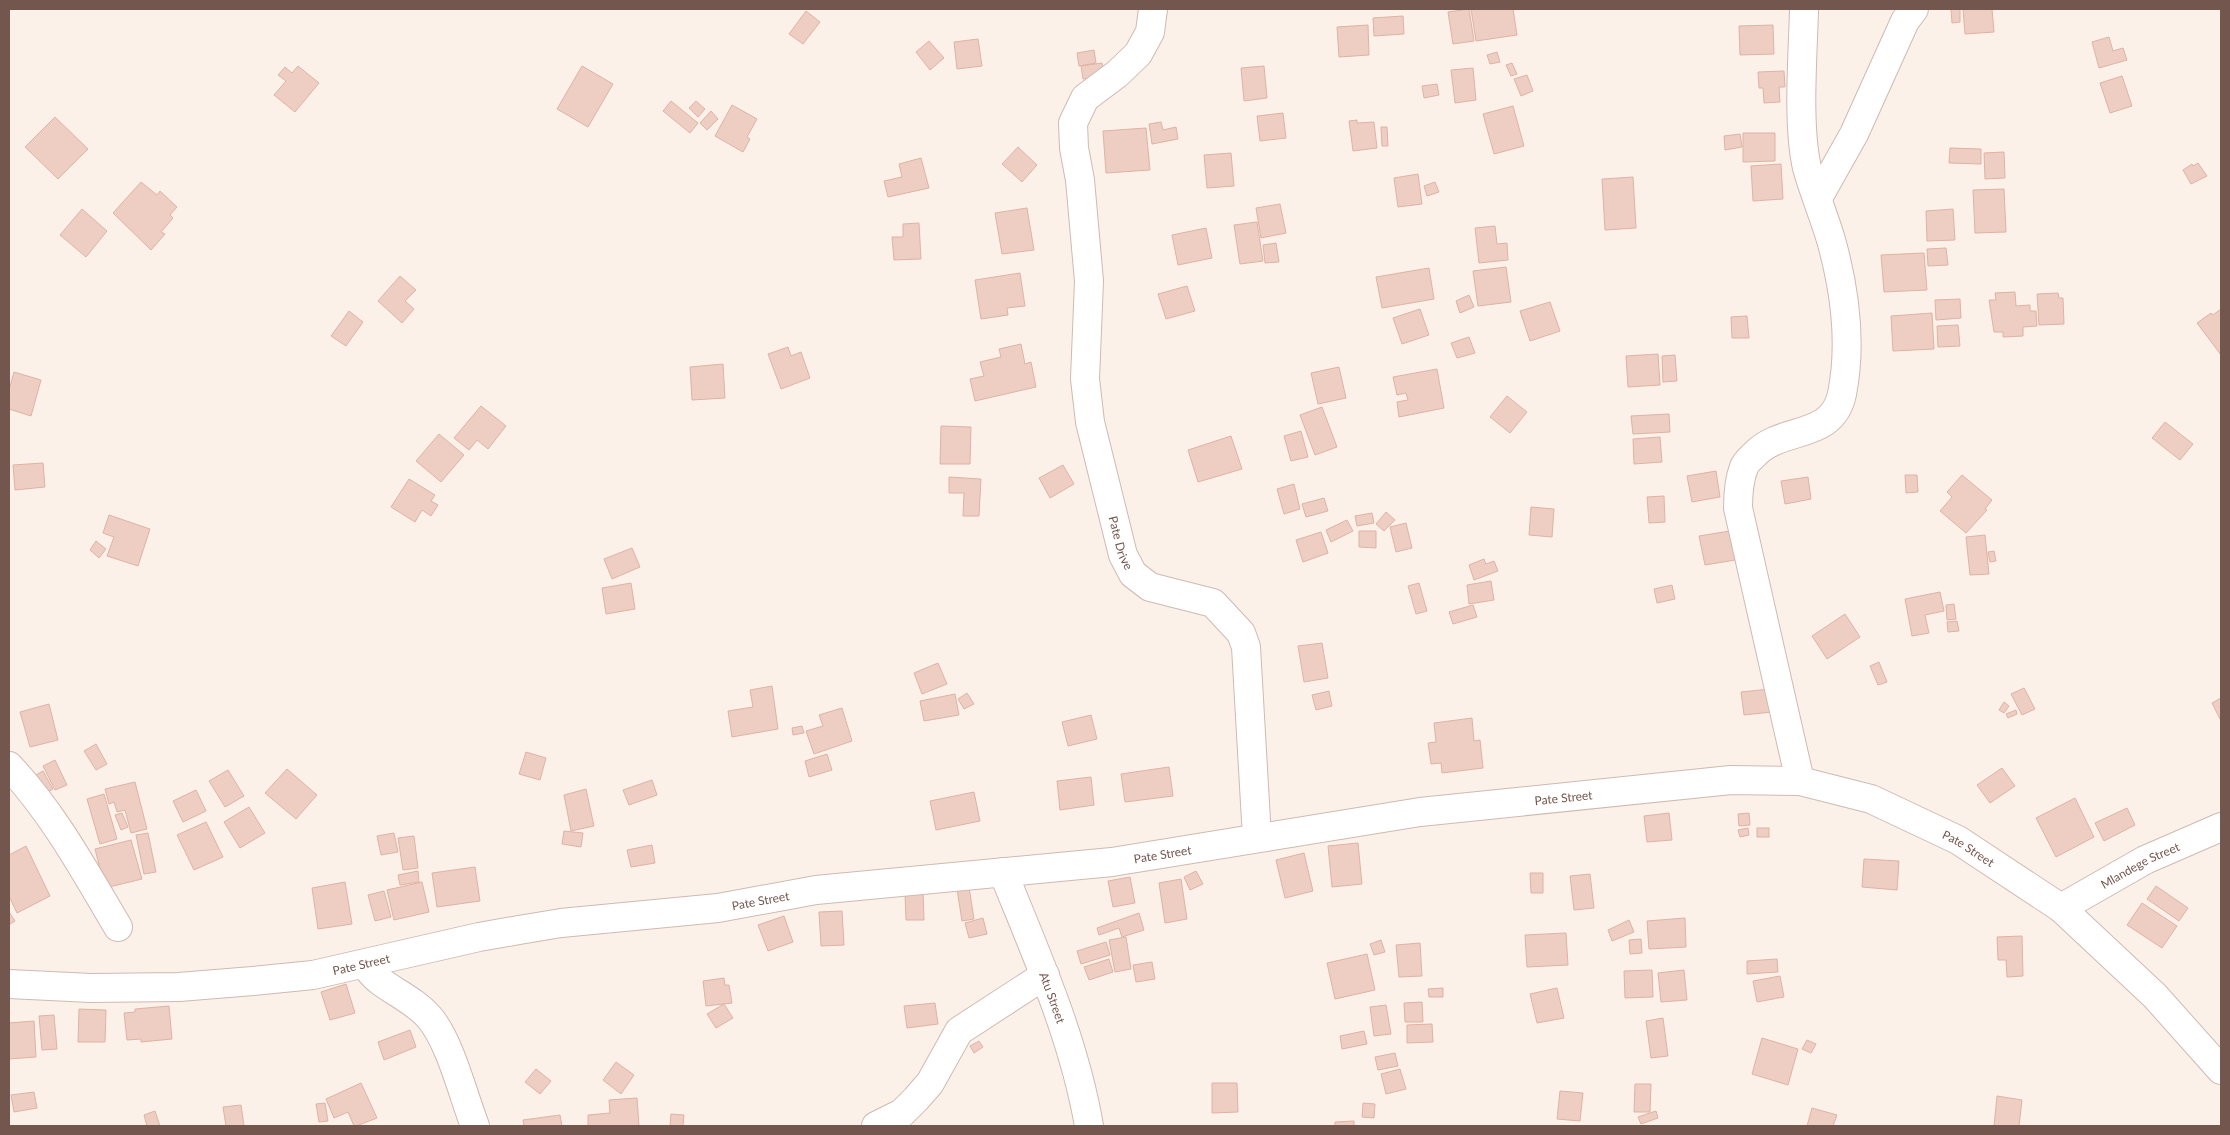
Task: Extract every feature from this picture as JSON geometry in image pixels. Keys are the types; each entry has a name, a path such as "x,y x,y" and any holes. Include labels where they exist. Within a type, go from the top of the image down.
{"street":[{"name":"Pate Drive","path":"1153,9 1150,32 1138,54 1117,74 1085,98 1073,123 1074,148 1080,180 1089,281 1085,379 1090,422 1123,555 1133,574 1150,587 1213,603 1240,632 1246,647 1257,838"},
{"path":"1800,781 1738,508 1738,488 1745,464 1762,447 1779,438 1823,424 1834,415 1842,395 1847,351 1846,310 1831,240 1807,167 1803,127 1804,9"},
{"path":"1818,198 1854,134 1905,21 1914,9"},
{"path":"9,766 25,783 59,827 118,927"},
{"name":"Pate Street","path":"9,984 91,988 179,987 312,974 364,964 479,936 561,923 718,908 825,889 1112,862 1420,812 1731,780 1800,781 1870,799 1958,840 2061,908 2156,996 2221,1070"},
{"name":"Mlandege Street","path":"2061,908 2145,860 2221,827"},
{"name":"Atu Street","path":"1002,872 1045,975 1064,1029 1086,1105 1089,1126"},
{"path":"364,964 379,980 399,992 428,1016 437,1027 446,1046 475,1126"},
{"path":"876,1126 902,1113 930,1083 959,1031 1045,975"}],"building":[{"path":"1469,9 1474,41 1453,44 1448,12"},
{"path":"1471,9 1513,9 1517,35 1476,41"},
{"path":"1951,9 1960,9 1960,22 1952,23"},
{"path":"1963,9 1992,9 1994,32 1965,34"},
{"path":"806,11 820,22 803,44 789,34"},
{"path":"1403,16 1404,34 1374,36 1373,18"},
{"path":"1368,25 1369,55 1339,57 1337,27"},
{"path":"1773,25 1774,54 1740,55 1739,26"},
{"path":"2109,37 2113,51 2123,48 2127,60 2099,68 2092,42"},
{"path":"978,39 982,66 957,69 954,42"},
{"path":"929,41 944,58 930,70 916,52"},
{"path":"1094,50 1096,63 1079,66 1077,53"},
{"path":"1497,52 1500,62 1490,64 1487,55"},
{"path":"1102,63 1104,77 1083,79 1081,66"},
{"path":"1512,63 1517,74 1511,76 1506,65"},
{"path":"298,66 319,83 295,112 274,95 286,81 278,75 285,67 292,73"},
{"path":"582,66 613,84 588,127 557,109"},
{"path":"1264,66 1267,98 1244,101 1241,68"},
{"path":"1473,68 1476,100 1455,103 1451,70"},
{"path":"1784,71 1785,87 1779,87 1780,102 1764,103 1763,88 1759,88 1758,72"},
{"path":"1527,75 1533,91 1521,96 1514,79"},
{"path":"2122,76 2132,106 2110,113 2100,83"},
{"path":"1437,84 1439,95 1424,98 1422,86"},
{"path":"671,101 698,123 690,133 663,111"},
{"path":"696,101 705,109 698,117 689,108"},
{"path":"732,105 757,119 747,137 750,139 743,152 715,136"},
{"path":"1513,106 1524,146 1494,154 1483,114"},
{"path":"711,111 718,119 707,130 700,123"},
{"path":"1283,113 1286,138 1260,141 1257,116"},
{"path":"55,117 88,149 58,179 25,147"},
{"path":"1357,120 1357,123 1374,122 1377,148 1353,151 1349,121"},
{"path":"1161,122 1163,130 1176,127 1178,139 1152,144 1149,124"},
{"path":"1381,127 1387,127 1388,146 1382,146"},
{"path":"1146,128 1150,170 1106,173 1103,131"},
{"path":"1743,133 1775,133 1775,161 1743,162"},
{"path":"1740,134 1742,147 1725,150 1724,136"},
{"path":"1018,147 1037,165 1022,182 1002,164"},
{"path":"1950,148 1981,149 1981,164 1949,163"},
{"path":"2004,152 2005,178 1985,179 1984,153"},
{"path":"1231,153 1234,186 1207,188 1204,155"},
{"path":"921,158 929,188 888,197 884,181 902,177 899,164"},
{"path":"2198,163 2207,176 2191,184 2183,170 2192,164 2193,166"},
{"path":"1781,164 1783,199 1753,201 1751,166"},
{"path":"1418,174 1422,204 1398,207 1394,178"},
{"path":"1633,177 1636,228 1605,230 1602,179"},
{"path":"141,182 157,195 160,191 177,207 170,215 173,218 161,232 165,234 151,250 113,213"},
{"path":"1435,182 1439,192 1427,196 1424,186"},
{"path":"2004,189 2006,232 1975,233 1973,190"},
{"path":"1280,204 1286,233 1261,238 1256,208"},
{"path":"1027,208 1034,250 1002,254 995,213"},
{"path":"82,209 107,231 86,257 60,235"},
{"path":"1953,209 1955,240 1927,241 1926,211"},
{"path":"1257,222 1263,261 1240,264 1234,225"},
{"path":"919,223 921,259 894,260 892,237 903,237 903,224"},
{"path":"1495,226 1497,244 1507,243 1508,260 1479,263 1475,228"},
{"path":"1206,228 1212,258 1178,265 1172,235"},
{"path":"1276,243 1279,262 1265,263 1263,245"},
{"path":"1946,248 1948,265 1928,266 1927,249"},
{"path":"1924,253 1927,290 1884,292 1881,255"},
{"path":"1506,267 1511,302 1478,306 1473,271"},
{"path":"1429,268 1434,299 1382,308 1376,277"},
{"path":"1020,273 1025,306 1007,308 1008,315 981,319 975,280"},
{"path":"400,276 416,290 405,301 414,309 402,323 378,301"},
{"path":"1187,286 1195,311 1166,319 1158,294"},
{"path":"2015,292 2016,306 2030,305 2030,311 2036,311 2037,326 2023,327 2023,336 2003,337 2003,332 1994,332 1989,300 1996,300 1995,293"},
{"path":"2058,293 2059,298 2063,298 2064,324 2039,325 2037,294"},
{"path":"1469,295 1474,307 1460,313 1456,301"},
{"path":"1960,299 1961,318 1936,320 1935,300"},
{"path":"1550,302 1560,331 1530,341 1520,311"},
{"path":"1420,309 1429,335 1402,344 1393,318"},
{"path":"2221,309 2221,355 2197,323 2211,313 2213,315"},
{"path":"349,311 363,322 346,346 331,336"},
{"path":"1932,313 1934,349 1893,351 1891,316"},
{"path":"1747,316 1749,338 1732,338 1731,317"},
{"path":"1958,325 1960,346 1938,347 1937,326"},
{"path":"1469,337 1475,353 1457,358 1451,343"},
{"path":"1021,344 1025,364 1031,362 1036,387 975,401 970,379 984,376 980,362 1001,357 999,349"},
{"path":"788,347 791,356 801,352 810,378 781,389 768,354"},
{"path":"1658,354 1660,385 1628,387 1626,356"},
{"path":"1675,355 1677,381 1663,382 1662,356"},
{"path":"723,364 725,398 692,400 690,367"},
{"path":"1339,367 1346,398 1318,404 1311,373"},
{"path":"1437,369 1444,408 1399,417 1397,402 1408,400 1406,393 1397,395 1393,377"},
{"path":"14,372 41,380 31,416 9,409 9,390"},
{"path":"1507,396 1527,412 1510,433 1490,417"},
{"path":"481,406 506,426 488,449 477,440 469,450 454,438"},
{"path":"1322,407 1337,447 1315,455 1300,415"},
{"path":"1669,414 1670,432 1633,434 1631,416"},
{"path":"2165,422 2193,444 2180,460 2152,438"},
{"path":"941,426 971,427 970,464 940,464"},
{"path":"1301,431 1308,457 1291,461 1284,436"},
{"path":"439,434 464,455 441,482 416,461"},
{"path":"1231,436 1242,469 1198,482 1188,450"},
{"path":"1660,437 1662,462 1634,464 1633,439"},
{"path":"43,463 45,487 15,490 13,465"},
{"path":"1063,465 1074,484 1050,498 1039,478"},
{"path":"1716,471 1720,497 1692,502 1687,476"},
{"path":"1905,475 1917,475 1918,492 1906,493"},
{"path":"1962,475 1992,500 1985,509 1987,510 1966,533 1940,511 1952,497 1947,492"},
{"path":"949,477 981,479 979,516 963,516 964,493 949,493"},
{"path":"1808,477 1811,499 1785,504 1781,481"},
{"path":"409,479 435,495 431,501 438,505 431,516 422,510 415,522 391,507"},
{"path":"1294,484 1300,509 1284,514 1277,489"},
{"path":"1664,496 1665,522 1649,523 1647,497"},
{"path":"1324,498 1328,511 1306,517 1302,504"},
{"path":"1531,507 1554,509 1552,537 1529,535"},
{"path":"1386,512 1395,520 1384,531 1376,524"},
{"path":"1372,513 1374,523 1357,526 1355,516"},
{"path":"109,515 150,529 138,566 107,556 114,537 103,533"},
{"path":"1347,520 1353,531 1331,542 1326,530"},
{"path":"1406,523 1412,548 1396,552 1390,527"},
{"path":"1736,530 1741,559 1705,565 1699,536"},
{"path":"1359,531 1376,531 1376,548 1359,547"},
{"path":"1321,532 1328,553 1303,562 1296,540"},
{"path":"1985,535 1989,574 1970,575 1966,537"},
{"path":"96,541 106,549 99,558 90,550"},
{"path":"632,548 640,567 612,579 604,559"},
{"path":"1994,551 1996,561 1990,562 1988,552"},
{"path":"1484,559 1486,564 1494,561 1498,571 1474,580 1469,565"},
{"path":"1491,581 1494,600 1469,604 1467,585"},
{"path":"631,583 635,609 606,614 602,588"},
{"path":"1419,583 1427,611 1416,614 1408,586"},
{"path":"1672,585 1675,599 1657,603 1654,589"},
{"path":"1940,592 1944,611 1925,615 1929,633 1912,636 1905,599"},
{"path":"1954,604 1956,619 1947,620 1946,605"},
{"path":"1473,605 1477,617 1453,624 1449,612"},
{"path":"1845,614 1860,637 1827,659 1812,636"},
{"path":"1957,621 1959,631 1948,632 1947,622"},
{"path":"1322,643 1328,678 1304,682 1298,646"},
{"path":"1879,662 1887,682 1878,685 1870,666"},
{"path":"938,663 947,684 922,694 914,673"},
{"path":"772,686 778,729 732,737 728,711 753,707 750,690"},
{"path":"2024,688 2035,709 2022,715 2011,694"},
{"path":"1770,689 1772,712 1744,715 1741,692"},
{"path":"1329,691 1332,706 1316,710 1312,695"},
{"path":"967,693 974,704 964,709 958,699"},
{"path":"955,694 959,715 924,721 920,701"},
{"path":"2221,698 2221,721 2212,703"},
{"path":"2004,702 2009,706 2004,713 1999,710"},
{"path":"49,704 58,740 30,747 20,712"},
{"path":"842,708 852,741 814,754 806,731 823,726 819,715"},
{"path":"2016,710 2017,714 2008,718 2006,714"},
{"path":"1091,715 1097,739 1068,746 1062,722"},
{"path":"1472,718 1474,741 1480,740 1483,768 1442,773 1441,763 1431,764 1428,743 1436,742 1434,723"},
{"path":"802,726 804,733 793,735 792,728"},
{"path":"96,744 107,764 96,770 84,751"},
{"path":"526,752 546,758 540,780 519,774"},
{"path":"827,754 832,770 809,777 805,761"},
{"path":"55,760 67,785 55,790 43,766"},
{"path":"1169,767 1173,796 1125,802 1121,774"},
{"path":"2002,768 2015,786 1990,803 1977,785"},
{"path":"287,769 317,795 296,819 265,793"},
{"path":"228,770 244,796 225,807 209,781"},
{"path":"43,771 53,789 46,793 36,775"},
{"path":"1091,777 1094,805 1060,810 1057,781"},
{"path":"652,780 657,795 629,805 623,790"},
{"path":"135,782 147,829 131,833 125,810 117,812 114,802 109,804 105,789"},
{"path":"586,789 594,826 571,831 564,795"},
{"path":"196,790 206,811 183,822 173,801"},
{"path":"974,792 980,821 936,830 930,801"},
{"path":"104,794 117,839 100,844 87,799"},
{"path":"2075,798 2094,837 2056,857 2036,818"},
{"path":"249,807 265,833 240,848 224,822"},
{"path":"2127,808 2135,825 2104,841 2095,823"},
{"path":"122,813 128,827 121,830 115,815"},
{"path":"1669,813 1672,840 1647,842 1644,816"},
{"path":"1749,813 1750,825 1739,826 1738,814"},
{"path":"206,822 223,857 194,870 177,835"},
{"path":"1748,828 1749,835 1740,837 1738,830"},
{"path":"1757,828 1769,828 1769,837 1757,837"},
{"path":"564,831 583,833 581,847 562,844"},
{"path":"148,833 156,872 144,874 136,835"},
{"path":"394,833 398,852 381,855 377,836"},
{"path":"414,836 418,868 403,870 398,838"},
{"path":"131,840 142,879 105,888 95,849"},
{"path":"1358,843 1362,884 1332,887 1328,846"},
{"path":"652,845 655,863 631,867 627,850"},
{"path":"26,846 50,896 17,913 9,896 9,855"},
{"path":"1304,853 1313,891 1285,898 1276,860"},
{"path":"1864,859 1899,861 1897,890 1862,887"},
{"path":"475,867 480,901 437,907 432,873"},
{"path":"418,871 419,882 400,885 398,875"},
{"path":"1196,871 1203,884 1190,890 1184,877"},
{"path":"1530,873 1543,873 1543,893 1531,893"},
{"path":"1590,874 1594,908 1574,910 1570,876"},
{"path":"1130,877 1135,903 1113,907 1108,881"},
{"path":"1181,879 1187,919 1165,923 1159,883"},
{"path":"345,882 352,924 318,929 312,888"},
{"path":"422,882 429,912 394,920 387,890"},
{"path":"2156,886 2188,908 2179,921 2147,899"},
{"path":"969,887 974,919 962,921 957,889"},
{"path":"384,891 391,917 375,921 368,895"},
{"path":"923,893 924,920 906,920 905,894"},
{"path":"2142,903 2177,926 2162,948 2127,925"},
{"path":"842,911 844,945 821,946 819,912"},
{"path":"9,912 15,921 9,925"},
{"path":"1139,913 1144,930 1122,937 1119,928 1099,935 1097,928"},
{"path":"784,916 793,942 768,951 758,925"},
{"path":"983,918 987,934 969,938 965,923"},
{"path":"1685,918 1686,947 1649,949 1647,921"},
{"path":"1629,920 1634,932 1612,941 1608,930"},
{"path":"1566,933 1568,965 1527,967 1525,935"},
{"path":"2022,936 2023,976 2007,977 2006,960 1998,960 1997,937"},
{"path":"1126,937 1131,969 1115,972 1109,940"},
{"path":"1641,939 1642,953 1630,954 1629,940"},
{"path":"1381,940 1385,952 1374,955 1370,944"},
{"path":"1106,942 1110,955 1081,964 1077,951"},
{"path":"1420,943 1422,976 1399,977 1396,945"},
{"path":"1367,954 1375,990 1335,999 1327,963"},
{"path":"1109,959 1113,972 1089,980 1084,967"},
{"path":"1777,959 1778,972 1747,974 1747,961"},
{"path":"1152,962 1155,979 1136,982 1133,965"},
{"path":"1652,970 1653,997 1625,998 1624,971"},
{"path":"1684,970 1687,1000 1661,1002 1658,973"},
{"path":"1780,976 1784,997 1757,1002 1753,981"},
{"path":"724,978 725,985 729,985 732,1003 706,1006 703,981"},
{"path":"346,984 355,1013 330,1020 321,992"},
{"path":"1443,988 1443,997 1429,997 1428,989"},
{"path":"1557,988 1564,1018 1537,1023 1530,994"},
{"path":"1422,1002 1423,1022 1405,1022 1404,1003"},
{"path":"935,1003 938,1024 907,1028 904,1006"},
{"path":"724,1004 733,1018 716,1028 707,1014"},
{"path":"1386,1005 1391,1034 1374,1036 1370,1007"},
{"path":"169,1006 172,1039 141,1042 141,1039 127,1040 124,1013 135,1012 135,1009"},
{"path":"79,1009 106,1010 105,1042 78,1042"},
{"path":"54,1015 57,1049 42,1050 39,1016"},
{"path":"1663,1018 1668,1056 1651,1058 1646,1021"},
{"path":"34,1021 36,1057 9,1059 9,1023"},
{"path":"1432,1024 1433,1042 1407,1043 1407,1025"},
{"path":"410,1030 416,1047 384,1060 378,1042"},
{"path":"1364,1031 1367,1044 1342,1049 1340,1036"},
{"path":"1762,1038 1798,1049 1788,1085 1752,1074"},
{"path":"1807,1040 1816,1044 1811,1053 1802,1049"},
{"path":"979,1041 983,1047 974,1053 970,1046"},
{"path":"1395,1053 1398,1066 1378,1070 1375,1057"},
{"path":"616,1062 634,1075 621,1094 603,1080"},
{"path":"536,1069 551,1081 540,1094 525,1082"},
{"path":"1400,1069 1406,1089 1386,1094 1381,1074"},
{"path":"361,1083 377,1118 354,1126 348,1112 334,1118 326,1099"},
{"path":"1212,1083 1237,1083 1238,1112 1212,1113"},
{"path":"1635,1084 1651,1084 1650,1112 1634,1112"},
{"path":"1560,1091 1583,1093 1580,1121 1557,1119"},
{"path":"34,1092 37,1108 14,1112 11,1095"},
{"path":"1997,1096 2022,1100 2019,1126 1994,1126"},
{"path":"637,1098 639,1126 588,1126 588,1115 610,1113 609,1100"},
{"path":"325,1103 328,1121 319,1122 316,1104"},
{"path":"1363,1103 1375,1104 1374,1118 1362,1117"},
{"path":"241,1105 244,1126 226,1126 223,1107"},
{"path":"1812,1108 1837,1115 1833,1126 1807,1126"},
{"path":"155,1111 160,1126 147,1126 144,1115"},
{"path":"1656,1111 1658,1118 1641,1124 1638,1117"},
{"path":"671,1114 684,1115 683,1126 670,1126"},
{"path":"560,1115 562,1126 524,1126 523,1120"},
{"path":"1354,1121 1354,1126 1335,1126 1335,1122"}]}
